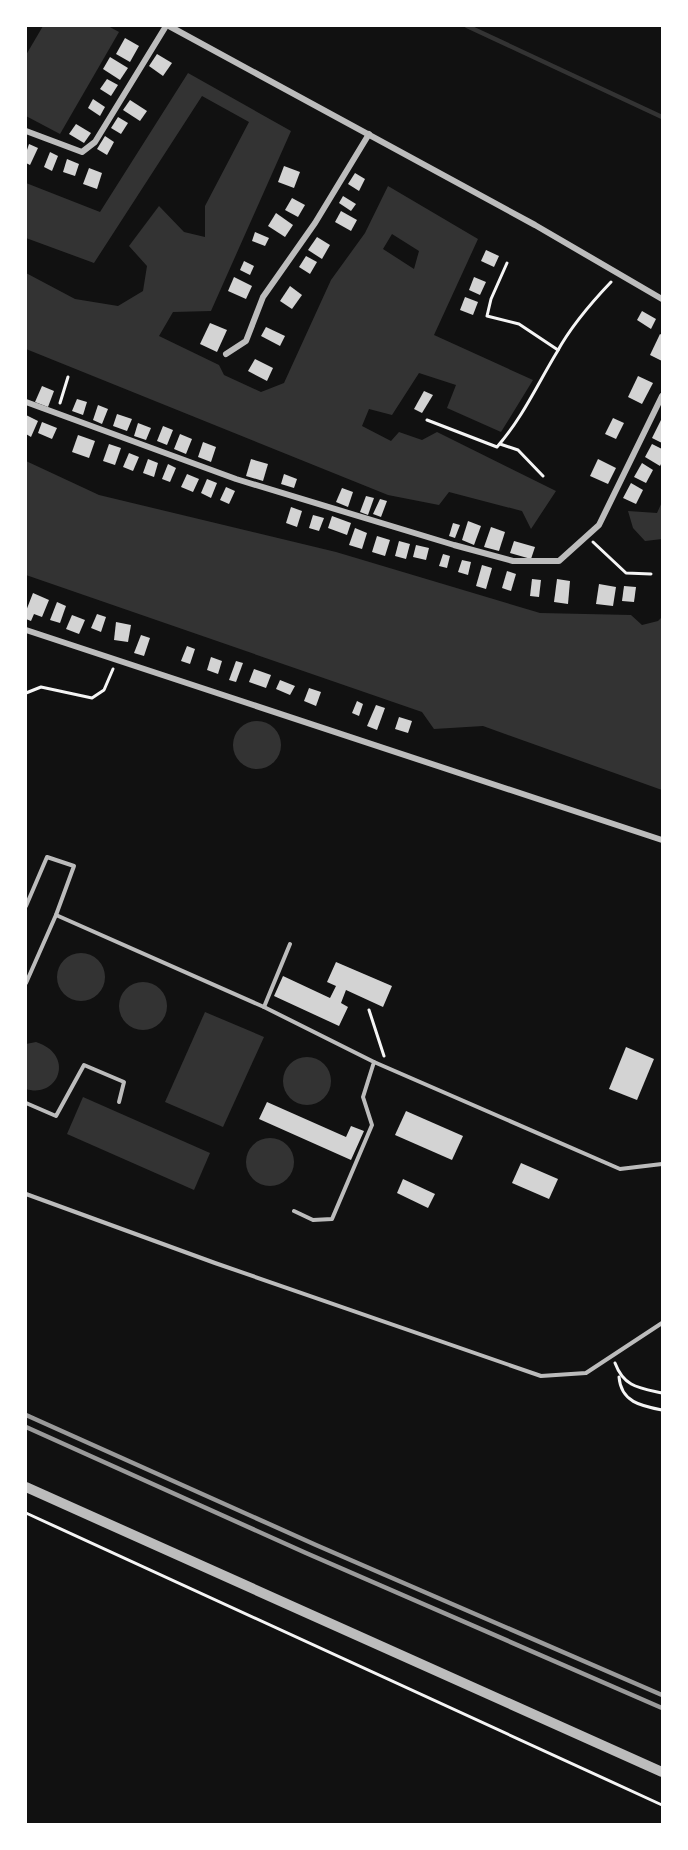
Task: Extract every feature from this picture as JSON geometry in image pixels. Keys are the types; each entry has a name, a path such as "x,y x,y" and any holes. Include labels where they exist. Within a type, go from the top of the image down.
{"street":[{"path":"26,131 82,152 95,142 167,26 535,225 663,299"},
{"path":"226,354 246,341 263,297 315,223 369,135"},
{"path":"26,402 236,479 513,561 559,561 599,525 663,396"},
{"path":"26,630 663,840"},
{"path":"26,1487 663,1772"}],"lane":[{"path":"26,906 48,857 74,866 56,915 26,983"},
{"path":"56,915 264,1007 374,1062 620,1169 663,1164"},
{"path":"264,1007 290,944"},
{"path":"294,1211 314,1220 332,1219 372,1125 363,1097 374,1062"},
{"path":"26,1103 56,1116 84,1065 124,1082 118,1102"},
{"path":"26,1194 215,1263 542,1376 586,1373 663,1323"}],"path":[{"path":"507,263 491,298 487,316 519,324 558,350"},
{"path":"427,420 497,447 518,421 558,350 592,302 618,274"},
{"path":"56,414 68,377"},
{"path":"500,444 518,450 543,477"},
{"path":"587,536 626,573 651,574"},
{"path":"26,693 41,687 92,698 104,690 117,660"},
{"path":"369,1010 387,1066"},
{"path":"612,1356 619,1375 620,1387 628,1398 647,1407 663,1410"},
{"path":"619,1375 629,1384 663,1393"},
{"path":"26,1513 663,1805"}],"shaded area":[{"path":"43,26 108,26 119,32 60,134 26,116 26,55"},
{"path":"188,73 291,131 211,311 173,312 159,336 219,365 224,375 261,392 284,383 331,280 365,233 388,186 478,239 434,335 533,380 501,432 447,408 456,385 419,373 392,415 369,409 362,426 391,441 399,432 422,440 437,432 556,491 531,529 522,511 449,492 439,505 388,495 26,349 26,273 75,299 118,306 143,291 147,266 129,246 159,206 184,232 205,237 205,206 249,122 202,96 94,263 26,238 26,183 100,212","holes":["392,234 419,251 414,269 383,249"]},
{"path":"26,461 99,495 336,552 540,613 631,615 642,625 658,621 662,617 662,790 483,726 434,729 422,712 26,575"},
{"path":"662,502 662,539 645,541 633,528 628,511 657,513"},
{"path":"252,721 262,721 277,731 281,745 277,759 271,765 262,769 252,769 237,759 233,750 233,740 243,725"},
{"path":"76,953 86,953 98,960 105,972 105,982 98,994 86,1001 76,1001 61,990 57,982 57,972 68,957"},
{"path":"138,982 148,982 163,992 167,1006 163,1020 157,1026 148,1030 138,1030 123,1020 119,1011 119,1001 129,986"},
{"path":"205,1012 264,1037 223,1127 165,1102"},
{"path":"36,1042 48,1048 56,1056 59,1065 58,1074 47,1088 26,1089 26,1044"},
{"path":"302,1057 312,1057 327,1067 331,1081 327,1095 321,1101 312,1105 302,1105 287,1095 283,1086 283,1076 293,1061"},
{"path":"83,1097 210,1153 194,1190 67,1134"},
{"path":"265,1138 275,1138 290,1148 294,1162 290,1176 284,1182 275,1186 265,1186 250,1176 246,1167 246,1157 256,1142"}],"building":[{"path":"125,38 139,46 130,62 116,54"},
{"path":"157,54 172,63 163,76 149,66"},
{"path":"110,57 128,68 120,80 103,69"},
{"path":"107,79 118,85 111,96 100,89"},
{"path":"93,99 105,107 100,116 88,108"},
{"path":"130,100 147,111 140,121 123,110"},
{"path":"118,117 128,123 121,134 111,128"},
{"path":"76,124 91,133 84,143 69,134"},
{"path":"105,136 114,142 107,155 97,149"},
{"path":"29,144 38,148 30,165 26,163"},
{"path":"50,152 58,156 52,171 44,167"},
{"path":"67,159 79,164 75,176 63,172"},
{"path":"284,166 300,172 294,188 278,182"},
{"path":"89,168 102,173 97,189 83,184"},
{"path":"355,173 365,179 359,191 348,184"},
{"path":"343,196 356,204 351,211 339,203"},
{"path":"292,198 305,205 298,217 285,210"},
{"path":"341,211 357,220 351,231 335,222"},
{"path":"276,213 293,225 285,237 268,226"},
{"path":"255,232 269,238 265,246 252,241"},
{"path":"317,237 330,245 322,259 308,250"},
{"path":"486,250 499,256 494,267 481,261"},
{"path":"306,256 317,262 310,274 299,267"},
{"path":"244,261 254,266 250,275 240,270"},
{"path":"234,277 252,286 246,299 228,291"},
{"path":"474,277 486,282 480,295 469,290"},
{"path":"290,286 302,295 292,309 280,301"},
{"path":"465,297 478,302 473,315 460,310"},
{"path":"642,311 656,319 651,329 637,320"},
{"path":"210,323 227,330 217,352 200,344"},
{"path":"266,327 285,336 280,346 261,336"},
{"path":"660,334 662,335 662,361 650,355"},
{"path":"255,359 273,368 267,381 248,371"},
{"path":"638,376 653,383 642,404 628,397"},
{"path":"42,386 54,391 48,407 35,402"},
{"path":"424,391 433,395 422,413 414,409"},
{"path":"77,399 87,402 83,415 72,411"},
{"path":"98,405 108,409 102,424 93,420"},
{"path":"117,414 132,419 127,431 113,426"},
{"path":"26,415 38,421 31,437 26,434"},
{"path":"613,418 624,423 616,439 605,434"},
{"path":"662,418 662,443 652,438"},
{"path":"42,422 57,428 52,439 38,433"},
{"path":"138,423 151,428 146,440 134,436"},
{"path":"163,426 173,430 167,445 157,441"},
{"path":"180,434 192,439 186,454 174,449"},
{"path":"78,435 95,441 89,458 72,452"},
{"path":"203,442 216,447 211,462 198,457"},
{"path":"109,444 121,448 115,465 103,461"},
{"path":"652,444 662,449 660,466 645,457"},
{"path":"129,453 139,457 133,471 123,467"},
{"path":"148,459 158,463 154,477 143,473"},
{"path":"251,459 268,464 263,481 246,476"},
{"path":"598,459 616,468 608,484 590,476"},
{"path":"642,463 653,470 646,483 634,477"},
{"path":"168,464 176,468 170,482 162,479"},
{"path":"187,474 199,479 193,492 181,487"},
{"path":"284,474 297,479 294,488 281,484"},
{"path":"207,479 217,483 211,498 201,493"},
{"path":"631,483 643,490 636,504 623,498"},
{"path":"226,487 235,491 229,504 220,500"},
{"path":"342,488 353,492 348,507 336,502"},
{"path":"366,496 374,498 368,515 360,512"},
{"path":"380,499 387,501 381,517 373,514"},
{"path":"291,507 302,511 297,527 286,523"},
{"path":"313,515 324,518 319,531 309,528"},
{"path":"332,516 351,523 347,535 328,528"},
{"path":"468,521 481,526 474,545 462,540"},
{"path":"453,523 460,525 455,538 449,536"},
{"path":"491,527 505,532 499,551 484,547"},
{"path":"355,528 367,533 362,549 349,545"},
{"path":"377,536 390,540 385,556 372,552"},
{"path":"399,541 410,544 406,559 395,556"},
{"path":"514,541 535,547 531,559 510,553"},
{"path":"416,545 429,548 426,560 413,557"},
{"path":"443,554 450,556 447,568 439,566"},
{"path":"462,560 471,562 468,575 458,572"},
{"path":"482,565 492,568 486,589 476,586"},
{"path":"507,571 516,574 511,591 502,588"},
{"path":"532,579 541,580 539,597 530,596"},
{"path":"557,579 570,581 568,604 554,602"},
{"path":"599,584 616,587 613,606 596,604"},
{"path":"624,586 636,587 634,602 622,601"},
{"path":"33,593 49,600 42,617 34,614 31,621 26,619 26,611"},
{"path":"57,602 66,606 60,623 50,620"},
{"path":"97,614 106,617 101,632 91,628"},
{"path":"72,615 85,620 79,634 66,629"},
{"path":"116,622 131,625 128,642 114,640"},
{"path":"141,635 150,638 144,656 134,653"},
{"path":"187,646 195,649 190,664 181,661"},
{"path":"211,657 222,661 218,674 207,670"},
{"path":"236,661 243,663 236,682 229,680"},
{"path":"254,669 271,675 266,688 249,682"},
{"path":"280,680 295,686 290,695 276,689"},
{"path":"309,688 321,692 316,706 304,701"},
{"path":"357,701 363,704 359,716 352,713"},
{"path":"376,705 385,708 377,730 367,726"},
{"path":"399,717 412,721 408,733 395,729"},
{"path":"336,962 392,986 383,1007 346,990 341,1003 348,1007 339,1026 274,996 283,976 330,998 336,986 327,982"},
{"path":"626,1047 654,1059 637,1100 609,1089"},
{"path":"267,1102 346,1137 351,1126 364,1131 351,1160 259,1119"},
{"path":"406,1111 463,1136 452,1160 395,1135"},
{"path":"521,1163 558,1179 549,1199 512,1183"},
{"path":"403,1179 435,1194 428,1208 397,1193"}],"waterway":[{"path":"467,26 662,117"}],"railway":[{"path":"26,1415 316,1545 662,1695"},
{"path":"26,1427 306,1553 662,1708"}]}
